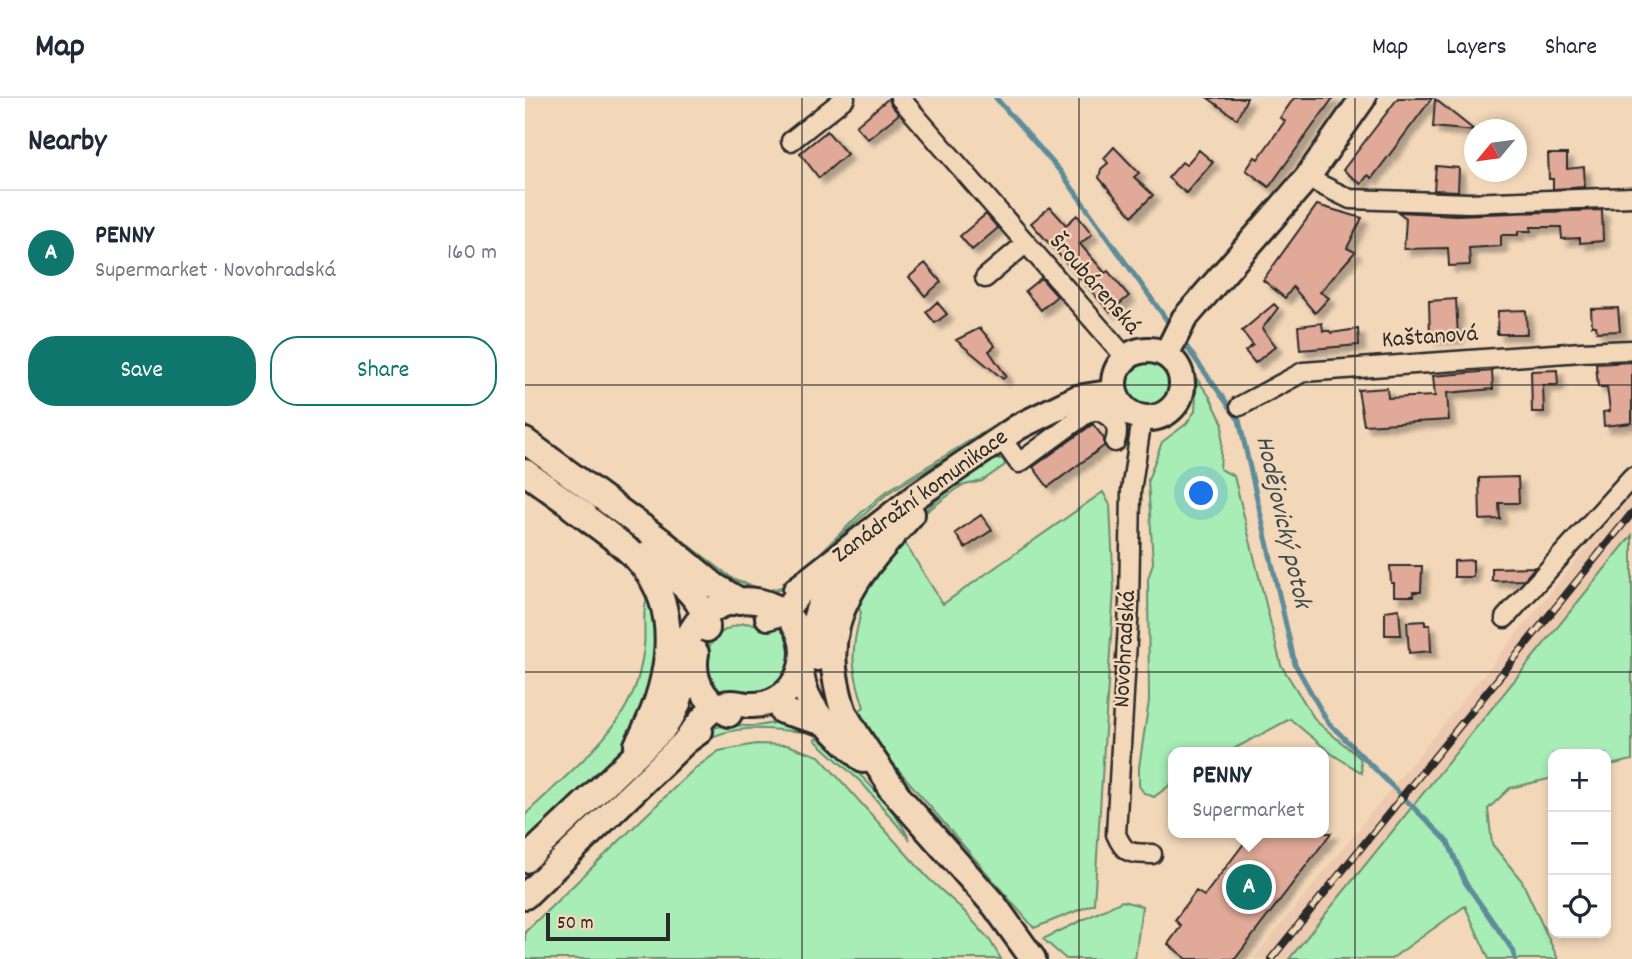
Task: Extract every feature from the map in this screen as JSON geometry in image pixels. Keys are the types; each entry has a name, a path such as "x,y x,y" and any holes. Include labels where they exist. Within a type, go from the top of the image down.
{"main road":[{"path":"1174,338 1182,387 1180,396 1169,412 1142,418 1125,408 1115,392 1115,377 1126,358 1174,338 1307,178 1363,98"},
{"name":"Zanádražní komunikace","path":"775,607 778,601 810,580 837,556 952,469 1018,427 1115,392"},
{"path":"525,441 660,540 715,586 740,601 775,607 799,631 803,681 825,723 899,797 995,906 1033,959"},
{"path":"899,797 843,710 833,668 832,646 843,604 857,578 952,469"},
{"path":"525,472 667,573 693,596 706,622 697,649 695,671 702,692 724,711 752,719 773,715 782,711 803,681"},
{"path":"572,507 643,565 658,589 667,618 666,656 657,702 628,760"},
{"path":"525,896 686,741 717,720 732,703 753,706 777,699 813,677 817,662 815,622 818,609 826,593 876,528"},
{"path":"525,860 662,730 673,716 681,694 683,653 692,631 726,604 740,601"},
{"path":"706,622 716,622 737,614 769,617 775,607"},
{"path":"782,711 825,723"}],"street":[{"path":"791,141 845,98"},
{"name":"Šroubárenská","path":"899,98 1126,358"},
{"path":"1307,178 1350,198 1469,203 1632,197"},
{"name":"Šroubárenská","path":"985,278 1025,244"},
{"name":"Kaštanová","path":"1240,406 1303,372 1632,350"},
{"path":"1081,406 1111,417 1118,433 1115,442"},
{"name":"Novohradská","path":"1142,418 1131,491 1129,606 1116,834 1122,847 1130,853 1152,854"},
{"path":"1505,618 1632,477"}],"shaded area":[{"path":"1632,492 1632,535 1289,959 1253,959"}],"green space":[{"path":"1149,364 1158,365 1165,370 1170,377 1170,395 1165,402 1158,407 1149,408 1140,407 1133,402 1128,395 1127,386 1128,377 1133,370 1140,365"},
{"path":"1197,379 1210,397 1223,424 1220,469 1234,476 1281,665 1316,721 1360,758 1362,773 1332,754 1329,747 1324,747 1290,719 1237,747 1168,747 1168,786 1154,797 1144,793 1139,786 1139,767 1149,701 1148,579 1153,563 1148,480 1162,442 1186,424 1195,411"},
{"path":"1066,390 995,428 888,493 804,569 887,491 997,424"},
{"path":"525,425 733,579 766,591 793,584 776,591 759,592 725,580 525,430"},
{"path":"996,459 1003,459 1005,465 982,481 961,486 926,512 901,537 943,604 1103,492 1110,505 1114,589 1094,904 1034,928 896,767 860,718 856,720 854,715 864,707 853,660 861,613 858,606 851,604 853,600 876,563 905,529 949,492"},
{"path":"1632,535 1632,760 1611,765 1611,749 1548,749 1548,779 1510,788 1488,809 1492,844 1522,881 1558,959 1489,959 1465,906 1391,959 1289,959"},
{"path":"649,593 655,606 658,664 633,735 620,752 525,845 525,815 592,751 608,733 632,695 643,654 644,612"},
{"path":"745,623 773,627 781,624 791,644 791,661 779,682 765,691 728,691 719,694 707,671 708,650 721,633"},
{"path":"783,722 806,729 802,732 738,730 701,742 705,735 717,727 758,726"},
{"path":"817,737 881,797 910,840 863,784 815,740"},
{"path":"756,744 787,745 819,756 928,878 963,910 989,939 1001,959 525,959 525,932 694,769 719,751"},
{"path":"1122,901 1142,906 1135,959 1066,959 1043,939"}],"building":[{"path":"889,98 899,114 868,139 856,126"},
{"path":"1208,98 1247,98 1237,119"},
{"path":"1294,98 1333,98 1269,187 1246,170 1255,157 1258,159 1285,121 1280,118"},
{"path":"1398,98 1432,98 1372,178 1368,175 1361,184 1343,170"},
{"path":"1435,99 1464,122 1464,130 1433,127"},
{"path":"827,131 847,154 819,178 800,153"},
{"path":"1114,147 1139,173 1134,177 1153,195 1132,216 1099,178 1101,169 1108,163 1104,158"},
{"path":"1199,150 1213,162 1186,193 1168,178 1182,162 1186,165"},
{"path":"1548,154 1567,154 1567,169 1584,167 1585,187 1553,189 1553,179 1549,179"},
{"path":"1436,166 1459,168 1458,191 1434,190"},
{"path":"1317,205 1362,218 1347,248 1355,252 1320,292 1329,298 1315,313 1293,287 1285,298 1263,280"},
{"path":"1050,207 1066,225 1077,215 1092,234 1080,244 1129,296 1110,312 1031,223"},
{"path":"1602,210 1603,241 1580,243 1580,238 1562,239 1561,227 1531,227 1531,231 1518,231 1518,235 1501,235 1501,246 1469,248 1470,265 1449,266 1448,248 1404,249 1406,218 1398,212 1456,215"},
{"path":"986,214 998,228 972,250 960,236"},
{"path":"925,263 941,282 925,296 909,277"},
{"path":"1041,278 1057,296 1041,310 1025,291"},
{"path":"1456,299 1458,337 1430,338 1429,301"},
{"path":"937,302 947,314 935,323 926,312"},
{"path":"1274,304 1278,308 1262,329 1276,346 1255,363 1245,351 1253,345 1242,331"},
{"path":"1618,308 1620,331 1597,332 1596,326 1592,326 1591,309"},
{"path":"1526,310 1527,334 1497,334 1498,311"},
{"path":"1322,323 1323,331 1331,333 1358,329 1359,345 1300,350 1298,326"},
{"path":"980,328 995,346 989,351 1006,376 1003,379 956,340"},
{"path":"1632,362 1632,423 1604,426 1603,412 1610,411 1607,387 1598,387 1596,364"},
{"path":"1557,370 1558,385 1543,385 1544,412 1532,412 1531,371"},
{"path":"1492,371 1493,389 1447,393 1449,420 1364,425 1358,390 1387,388 1388,398 1435,396 1433,376"},
{"path":"1093,424 1104,439 1104,446 1048,487 1033,467"},
{"path":"1518,477 1519,503 1499,503 1500,519 1480,520 1479,478"},
{"path":"981,515 992,530 965,548 955,533"},
{"path":"1473,560 1473,577 1454,577 1454,561"},
{"path":"1390,566 1422,566 1421,592 1413,592 1414,596 1394,596"},
{"path":"1535,567 1524,580 1492,581 1492,568"},
{"path":"1399,609 1401,635 1385,635 1385,611"},
{"path":"1425,621 1425,625 1430,625 1431,651 1409,653 1407,622"},
{"path":"1248,838 1327,838 1235,959 1187,959 1168,944 1181,926 1175,920 1196,891 1204,896"}],"waterway":[{"name":"Hodějovický potok","path":"996,98 1060,171 1171,326"},
{"name":"Hodějovický potok","path":"1181,339 1239,420 1295,664 1327,721 1448,842 1465,882 1514,952 1515,959"}],"railway":[{"path":"1271,959 1632,513"}],"place":[{"name":"PENNY","path":"1249,887"}]}
